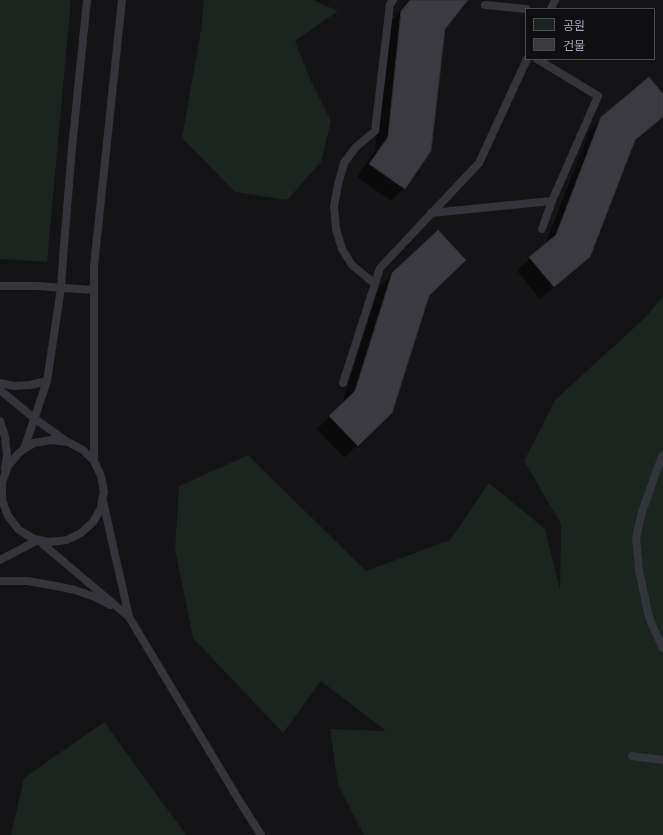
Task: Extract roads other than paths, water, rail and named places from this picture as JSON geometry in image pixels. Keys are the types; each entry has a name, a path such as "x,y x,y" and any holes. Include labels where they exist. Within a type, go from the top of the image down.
{"lane":[{"path":"24,450 47,381 61,288 73,140 87,0"},
{"path":"94,461 94,266 122,0"},
{"path":"375,284 352,265 342,249 336,229 334,206 344,163 356,147 375,131 390,4 393,0"},
{"path":"485,5 525,9"},
{"path":"343,383 380,268 479,163 527,60"},
{"path":"539,60 598,96 552,201 542,229"},
{"path":"431,213 552,201"},
{"path":"0,286 37,286 93,290"},
{"path":"0,383 14,386 30,385 47,381"},
{"path":"0,390 34,418 68,442 83,450 94,461 101,476 104,492 101,508 93,522 81,533 67,540 50,542 34,539 19,530 8,516 2,500 1,484 8,466 19,453 34,444 51,440 68,442"},
{"path":"0,421 5,437 7,455 5,474"},
{"path":"663,455 642,512 636,538 639,570 648,613 663,648"},
{"path":"102,500 129,617 261,835"},
{"path":"0,560 38,540"},
{"path":"38,540 129,617"},
{"path":"0,581 27,581 75,590 95,597 129,617"},
{"path":"632,756 663,760"}]}
